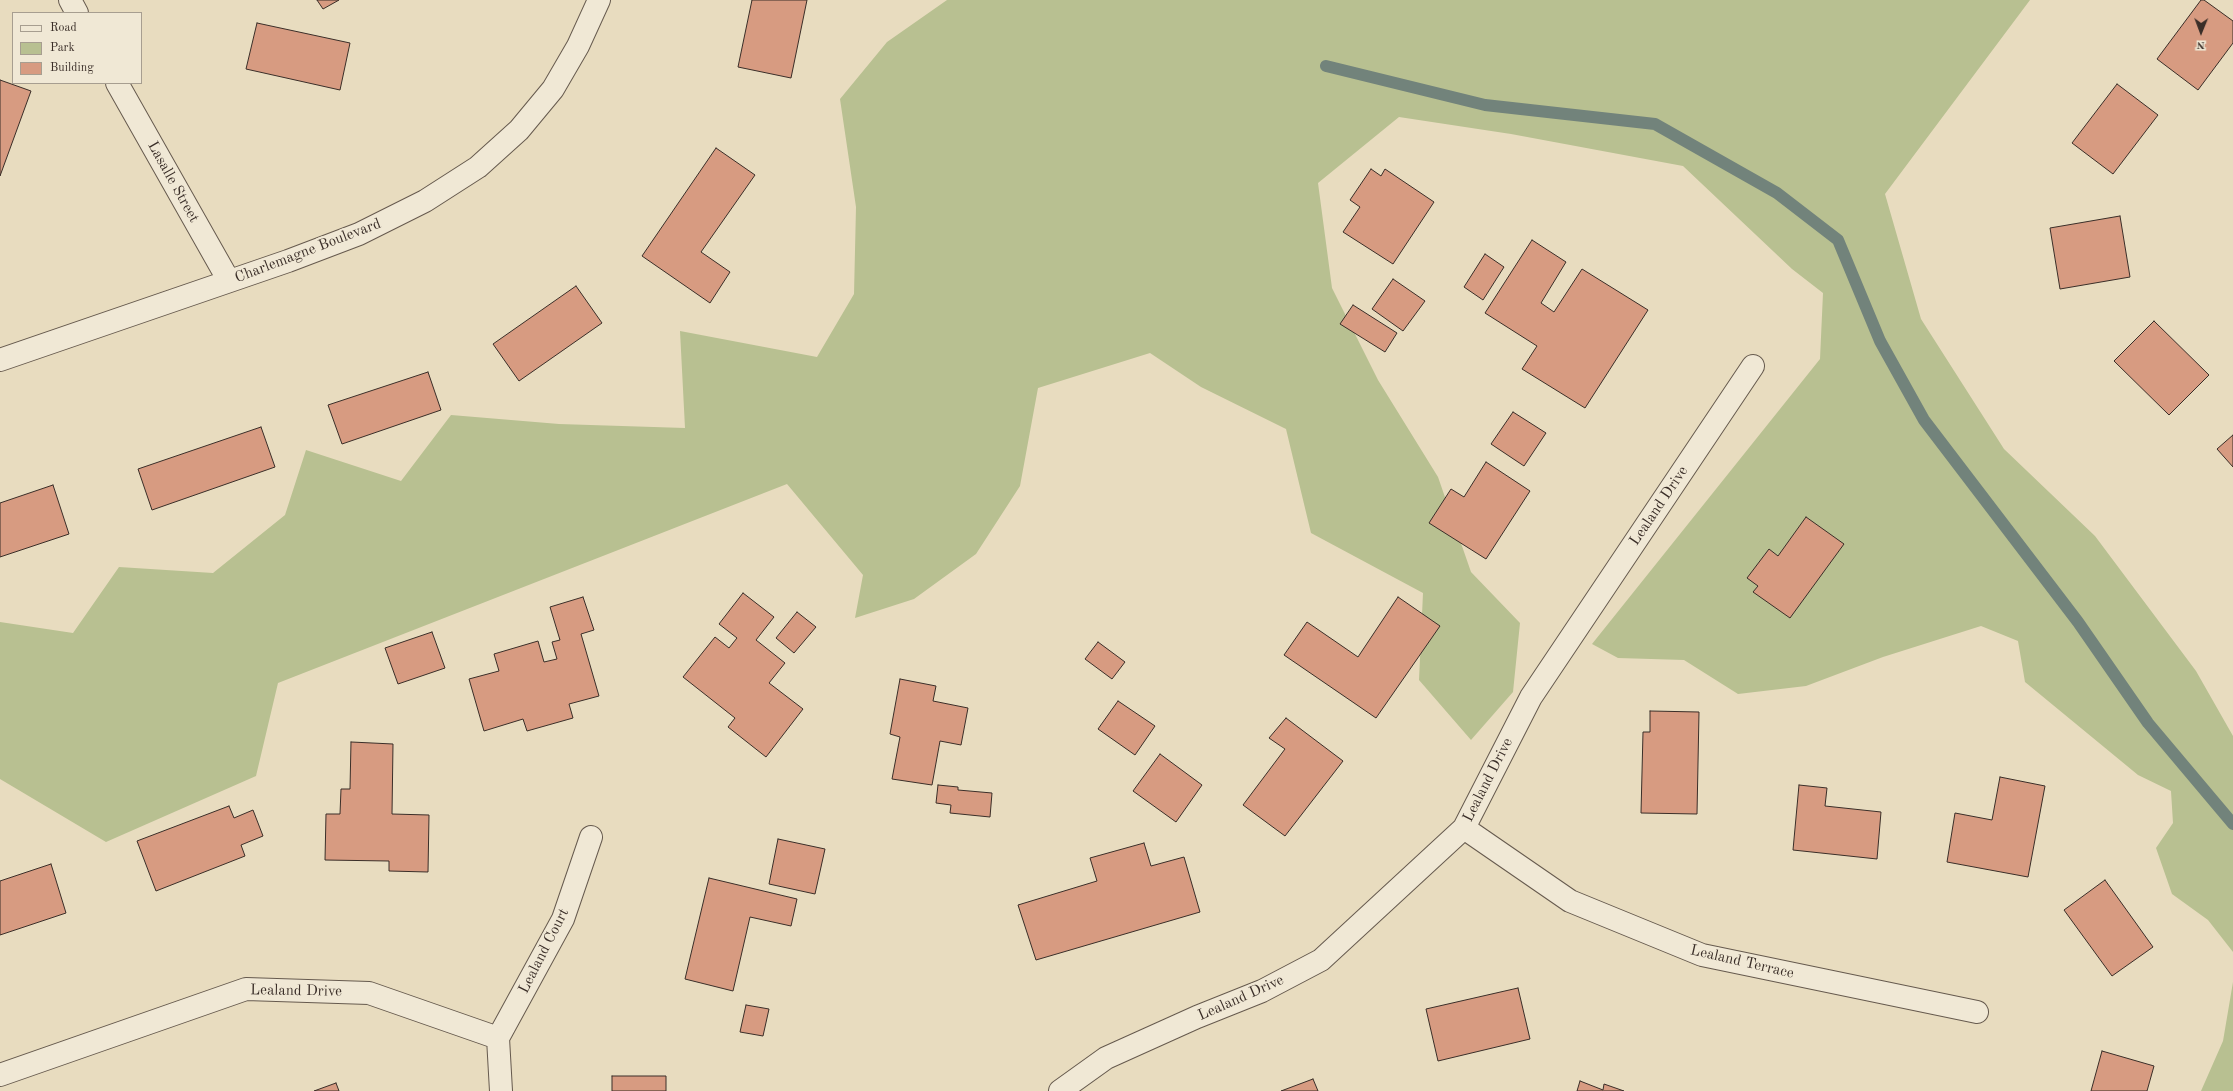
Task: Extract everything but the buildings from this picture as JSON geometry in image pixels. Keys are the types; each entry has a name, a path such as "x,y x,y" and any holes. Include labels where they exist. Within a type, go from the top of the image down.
{"street":[{"path":"70,0 77,12"},
{"name":"Charlemagne Boulevard","path":"0,360 229,281 359,234 425,201 478,167 519,130 553,89 578,46 599,0"},
{"name":"Lasalle Street","path":"118,84 229,281"},
{"name":"Lealand Drive","path":"1060,1091 1106,1058 1197,1017 1262,991 1321,960 1464,828 1531,697 1753,366"},
{"name":"Lealand Terrace","path":"1464,828 1570,902 1702,955 1977,1012"},
{"name":"Lealand Court","path":"498,1038 563,919 591,838"},
{"name":"Lealand Drive","path":"0,1075 246,989 369,993 498,1038"},
{"path":"498,1038 502,1091"}],"green space":[{"path":"947,0 2030,0 1885,194 1921,319 2004,449 2095,536 2196,671 2233,736 2233,952 2208,920 2172,894 2156,848 2173,823 2171,791 2138,775 2025,682 2018,641 1981,626 1883,657 1806,686 1738,694 1684,660 1618,658 1592,644 1820,359 1823,293 1792,269 1683,166 1511,134 1399,117 1318,183 1332,288 1378,380 1438,477 1471,572 1520,623 1513,692 1471,740 1419,680 1423,593 1311,533 1286,429 1201,387 1150,353 1038,388 1020,486 976,554 914,599 855,618 863,575 787,484 278,683 256,776 106,842 0,779 0,622 73,633 119,567 213,573 285,515 306,450 401,481 451,415 559,424 685,428 680,331 817,357 854,294 856,207 840,99 887,42"},
{"path":"2233,982 2233,1091 2201,1091 2223,1041"}],"waterway":[{"path":"1326,66 1485,105 1655,124 1777,193 1838,240 1880,341 1924,420 2078,622 2148,723 2233,824"}]}
